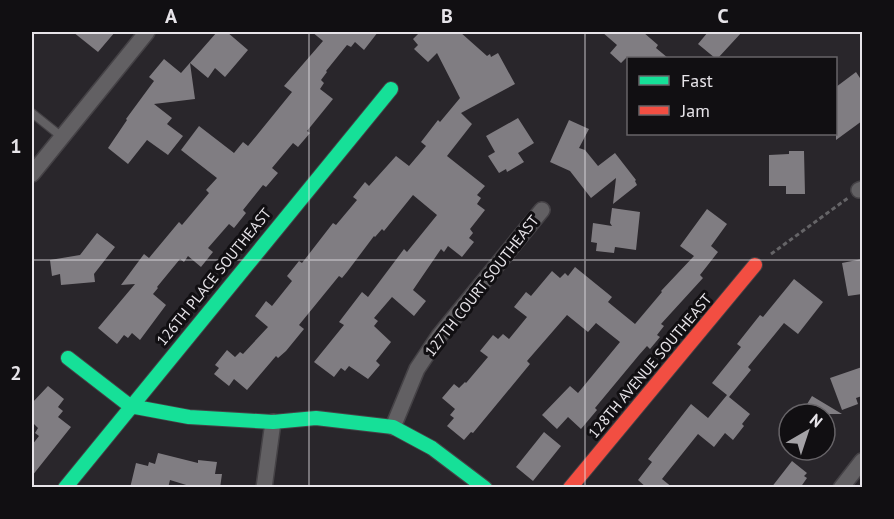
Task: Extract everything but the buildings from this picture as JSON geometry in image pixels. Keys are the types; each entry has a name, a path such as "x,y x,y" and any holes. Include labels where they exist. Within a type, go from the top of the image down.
{"street":[{"path":"32,171 147,32"},
{"name":"126TH PLACE SOUTHEAST","path":"65,488 391,89"},
{"name":"127TH COURT SOUTHEAST","path":"393,427 417,369 439,336 542,210"},
{"name":"128TH AVENUE SOUTHEAST","path":"570,488 755,265"},
{"path":"68,358 130,406 189,417 273,422 316,418 393,427 432,448 485,488"},
{"path":"264,488 273,422"},
{"path":"841,488 862,461"}],"lane":[{"path":"32,113 62,137"}],"path":[{"path":"755,265 861,189"}],"traffic: fast":[{"path":"65,488 391,89"},
{"path":"68,358 130,406 189,417 273,422 316,418 393,427 432,448 485,488"}],"traffic: jam":[{"path":"570,488 755,265"}]}
